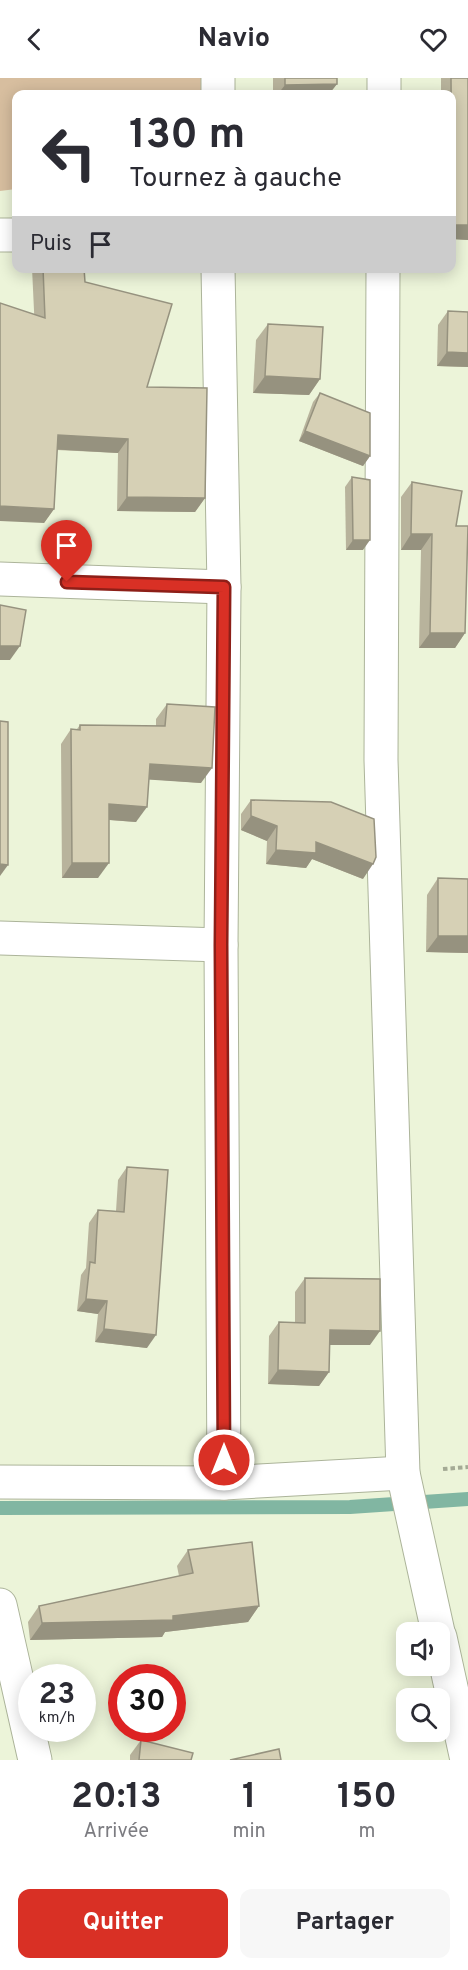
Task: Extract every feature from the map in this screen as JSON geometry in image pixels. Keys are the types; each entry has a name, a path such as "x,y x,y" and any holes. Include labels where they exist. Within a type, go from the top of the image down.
{"street":[{"path":"218,273 224,587 221,945 224,1484"},
{"path":"383,273 381,760 403,1473 436,1622"},
{"path":"0,579 224,587"},
{"path":"0,938 221,945"},
{"path":"0,1482 224,1484 403,1473"},
{"path":"0,1605 35,1760"},
{"path":"449,1676 467,1760"}],"shaded area":[{"path":"0,78 206,78 203,90 12,90 12,190 0,191"}],"building":[{"path":"285,78 337,78 337,84 285,85"},
{"path":"451,78 468,78 468,225 456,225 456,90 451,90"},
{"path":"43,273 84,273 85,282 172,304 147,387 207,388 205,498 127,497 128,439 58,435 54,509 0,506 0,303 45,318"},
{"path":"448,311 468,312 468,353 447,352"},
{"path":"268,324 323,327 320,379 265,376"},
{"path":"320,393 370,413 370,456 305,431"},
{"path":"352,477 370,480 370,540 353,540"},
{"path":"412,482 462,491 456,526 468,526 465,633 430,633 432,534 411,534"},
{"path":"0,605 26,610 20,646 0,646"},
{"path":"167,704 215,707 212,768 150,764 147,807 109,804 109,863 72,863 71,729 80,730 80,725 165,726"},
{"path":"0,721 8,722 8,865 0,864"},
{"path":"251,800 331,802 374,819 376,857 373,864 316,842 316,853 276,850 277,826 251,816"},
{"path":"438,878 468,879 468,936 438,936"},
{"path":"127,1167 168,1170 156,1335 104,1329 107,1301 86,1299 90,1262 95,1263 98,1210 124,1212"},
{"path":"305,1278 380,1279 380,1331 330,1330 329,1372 278,1370 279,1322 305,1323"},
{"path":"252,1542 259,1606 173,1616 173,1620 42,1623 39,1606 193,1573 188,1550"},
{"path":"141,1742 193,1753 191,1760 139,1760"},
{"path":"279,1749 281,1760 230,1760"}],"waterway":[{"path":"0,1508 350,1507 468,1499"}],"route":[{"path":"67,582 224,587 221,945 224,1460"}]}
